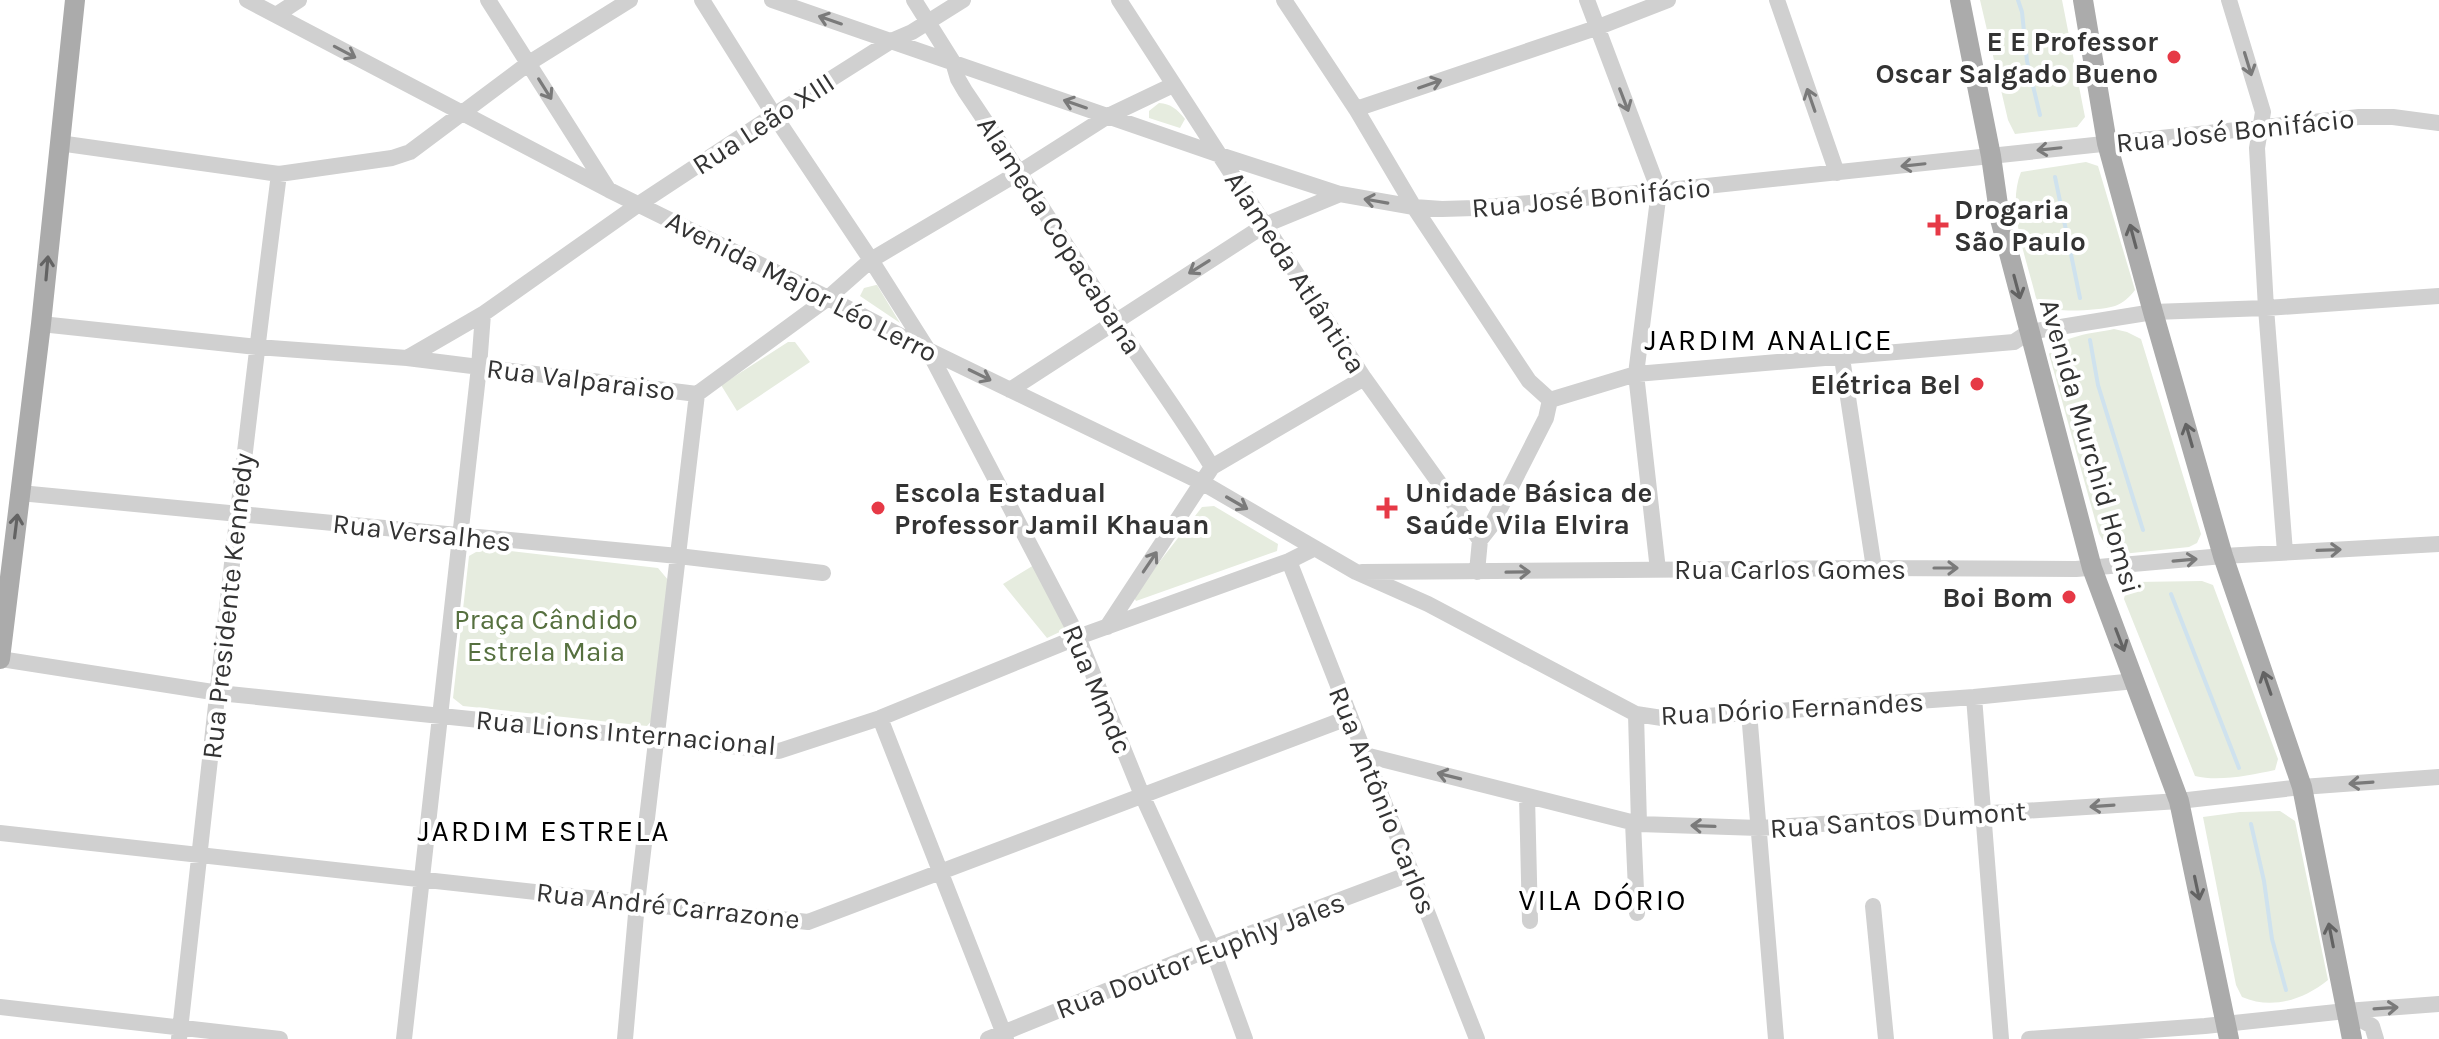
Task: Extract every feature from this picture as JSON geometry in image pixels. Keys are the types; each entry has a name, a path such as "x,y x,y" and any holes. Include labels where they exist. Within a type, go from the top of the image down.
{"main road":[{"path":"0,659 41,324 75,0"},
{"name":"Avenida Murchid Homsi","path":"1960,0 1991,156 2000,219 2092,568 2179,801 2220,1032"},
{"path":"2083,0 2107,143 2153,312 2223,556 2302,787 2352,1039"}],"street":[{"name":"Avenida Major Léo Lerro","path":"247,0 609,190 1203,483 1356,572"},
{"path":"276,15 299,0"},
{"path":"488,0 609,190"},
{"path":"59,143 279,174 392,158 410,152 529,63 630,0"},
{"name":"Rua Mmdc","path":"702,0 928,350 1078,637 1142,795 1212,948 1245,1039"},
{"name":"Rua José Bonifácio","path":"772,0 1340,194 1414,207 1475,208 1659,191 2359,117 2393,117 2439,123"},
{"name":"Alameda Copacabana","path":"914,0 953,62 965,91 1212,467"},
{"name":"Rua Leão XIII","path":"407,358 483,314 639,204 774,115 891,41 912,32 963,0"},
{"name":"Alameda Atlântica","path":"1119,0 1364,378 1480,540"},
{"path":"1284,0 1356,109 1414,207 1529,381 1550,400"},
{"path":"1587,0 1659,191 1636,374 1658,570"},
{"path":"1356,109 1596,28 1668,0"},
{"path":"1777,0 1837,173"},
{"path":"2229,0 2263,112 2257,148 2285,552"},
{"name":"Rua Valparaiso","path":"41,324 257,347 407,358 697,394 828,298 871,260 1108,116 1173,85"},
{"name":"Rua Presidente Kennedy","path":"179,1033 219,693 236,513 279,174"},
{"path":"1010,390 1265,225 1340,194"},
{"path":"1550,400 1636,374 2014,342 2029,332 2153,312 2439,296"},
{"path":"404,1039 483,314"},
{"path":"1842,358 1874,568"},
{"path":"1107,627 1212,467 1364,378"},
{"path":"625,1039 637,903 697,394"},
{"path":"1477,572 1480,540 1491,526 1546,418 1550,400"},
{"name":"Rua Versalhes","path":"20,493 678,556 823,573"},
{"name":"Rua Carlos Gomes","path":"1356,572 2092,568 2223,556 2439,544"},
{"name":"Rua Lions Internacional","path":"0,659 219,693 779,751 880,718 1078,637 1289,561 1315,548"},
{"name":"Rua Antônio Carlos","path":"1289,561 1477,1039"},
{"name":"Rua Dório Fernandes","path":"1356,572 1428,604 1636,714 1662,718 1974,697 2135,681"},
{"path":"1425,572 1424,593 1428,604"},
{"path":"1974,697 2001,1039"},
{"path":"1749,712 1776,1039"},
{"path":"1636,714 1637,913"},
{"name":"Rua André Carrazone","path":"0,833 808,922 1350,717"},
{"path":"880,718 941,872 999,1037"},
{"name":"Rua Santos Dumont","path":"1365,755 1636,823 1759,828 2179,801 2302,787 2439,777"},
{"path":"1527,796 1530,921"},
{"name":"Rua Doutor Euphly Jales","path":"999,1037 1212,948 1412,873"},
{"path":"1873,906 1886,1039"},
{"path":"2029,1039 2220,1032 2346,1011 2439,1004"},
{"path":"0,1007 179,1033 280,1039"},
{"path":"2346,1011 2372,1026 2376,1039"}],"green space":[{"path":"1980,0 2062,0 2085,117 2077,127 2015,134 2008,120"},
{"path":"1159,103 1170,106 1182,115 1185,119 1180,128 1149,118 1149,111"},
{"path":"2086,162 2098,166 2135,290 2124,301 2108,308 2043,308 2036,298 2017,218 2017,186 2021,172"},
{"path":"877,285 900,323 860,296 864,288"},
{"path":"2114,329 2141,339 2201,534 2197,543 2189,547 2122,554 2108,549 2099,534 2049,354 2062,342"},
{"path":"788,342 795,342 810,362 737,411 721,385"},
{"path":"1214,506 1278,544 1277,551 1136,601 1133,596 1202,507"},
{"name":"Praça Cândido Estrela Maia","path":"483,548 658,568 669,581 654,718 647,726 463,706 453,698 469,556"},
{"path":"1034,565 1066,629 1047,638 1003,584"},
{"path":"2202,581 2213,585 2278,759 2275,770 2225,778 2195,776 2124,599 2126,589 2135,582"},
{"path":"2280,811 2295,821 2328,980 2298,998 2265,1003 2242,997 2236,985 2203,817"}],"waterway":[{"path":"2018,0 2027,61 2040,115"},
{"path":"2055,177 2080,298"},
{"path":"2090,340 2098,385 2143,530"},
{"path":"2171,594 2239,768"},
{"path":"2251,824 2264,881 2272,939 2286,990"}],"place":[{"name":"E E Professor Oscar Salgado Bueno","path":"2174,57"},
{"name":"Drogaria São Paulo","path":"1938,225"},
{"name":"Elétrica Bel","path":"1977,384"},
{"name":"Escola Estadual Professor Jamil Khauan","path":"878,508"},
{"name":"Unidade Básica de Saúde Vila Elvira","path":"1387,508"},
{"name":"Boi Bom","path":"2069,597"}],"district":[{"name":"JARDIM ANALICE","path":"1769,340"},
{"name":"JARDIM ESTRELA","path":"544,831"},
{"name":"VILA DÓRIO","path":"1603,900"}]}
